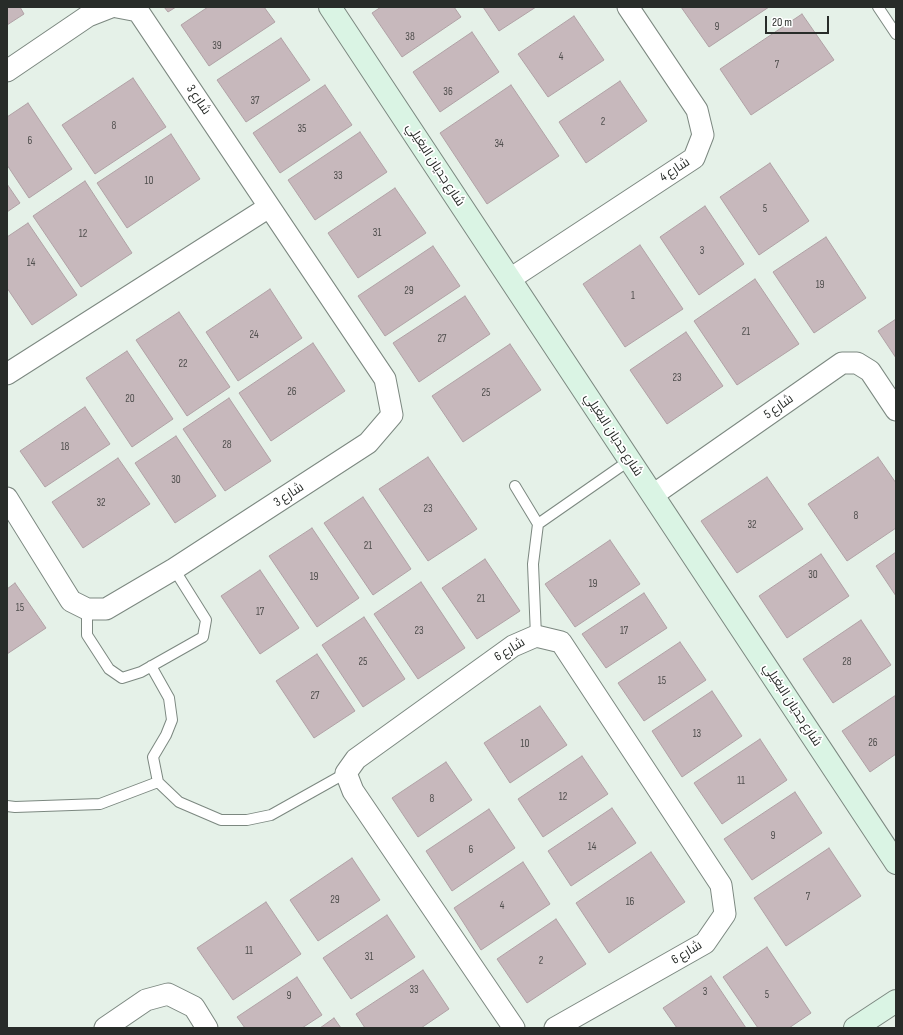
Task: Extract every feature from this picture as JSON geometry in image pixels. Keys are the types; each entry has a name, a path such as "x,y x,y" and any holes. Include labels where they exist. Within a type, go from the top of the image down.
{"street":[{"path":"7,71 88,16 111,7"},
{"name":"شارع 3","path":"7,498 71,602 87,609 106,609 174,569 368,444 392,415 385,379 138,11 117,7"},
{"name":"شارع جديان البغيلي","path":"330,7 896,863"},
{"name":"شارع 4","path":"510,279 694,158 702,135 697,110 628,7"},
{"path":"7,374 270,207"},
{"name":"شارع 5","path":"653,495 842,363 857,363 870,371 896,410"},
{"name":"شارع 6","path":"346,773 356,758 513,646 536,636 561,642 721,885 726,914 705,943 555,1028"},
{"path":"346,773 353,792 514,1028"},
{"path":"105,1028 146,1000 168,994 194,1007 207,1028"},
{"path":"855,1028 896,1001"}],"lane":[{"path":"878,7 896,34"},
{"path":"538,524 630,460"},
{"path":"515,486 538,524 533,564 536,636"},
{"path":"87,609 87,635 109,669 122,678 141,672 203,636 206,620 174,569"},
{"path":"151,666 169,698 172,720 166,735 153,757 158,782 179,802 221,820 247,820 271,815 346,773"},
{"path":"7,806 100,804 158,782"}],"building":[{"path":"7,7 20,7 24,14 7,25"},
{"path":"164,7 176,7 168,12"},
{"path":"208,7 264,7 275,22 209,66 181,25"},
{"path":"381,7 454,7 461,17 402,57 372,13"},
{"path":"483,7 536,7 499,31"},
{"path":"681,7 769,7 709,47"},
{"path":"802,14 834,60 751,115 720,69"},
{"path":"574,16 604,60 548,97 518,54"},
{"path":"472,32 499,72 440,112 413,72"},
{"path":"281,38 310,80 246,122 217,80"},
{"path":"133,78 166,127 95,174 62,125"},
{"path":"620,81 647,121 586,163 559,122"},
{"path":"325,85 352,125 280,173 253,133"},
{"path":"511,85 559,156 487,204 440,133"},
{"path":"28,103 72,169 29,198 7,165 7,117"},
{"path":"360,132 387,172 315,220 288,180"},
{"path":"171,134 200,179 127,228 97,183"},
{"path":"770,163 809,221 759,255 720,197"},
{"path":"85,181 132,253 81,287 33,216"},
{"path":"7,184 20,203 7,212"},
{"path":"395,188 426,233 358,278 328,233"},
{"path":"705,206 744,264 699,295 660,237"},
{"path":"28,223 77,295 32,325 7,288 7,237"},
{"path":"826,237 866,298 814,333 773,272"},
{"path":"640,245 683,309 625,347 583,284"},
{"path":"433,246 460,286 385,336 358,296"},
{"path":"755,279 799,344 737,385 694,321"},
{"path":"270,289 302,338 238,381 206,332"},
{"path":"465,296 490,334 419,382 393,343"},
{"path":"179,312 230,387 187,416 136,340"},
{"path":"896,319 896,358 878,331"},
{"path":"686,332 723,386 667,424 630,370"},
{"path":"313,343 345,391 271,441 239,393"},
{"path":"510,344 541,390 463,442 432,396"},
{"path":"127,351 173,419 132,447 86,378"},
{"path":"229,398 271,461 225,491 183,429"},
{"path":"85,407 110,444 45,487 20,451"},
{"path":"176,436 216,496 175,523 135,463"},
{"path":"428,457 477,529 428,561 379,489"},
{"path":"878,457 896,483 896,528 847,561 808,504"},
{"path":"118,458 150,504 83,548 52,502"},
{"path":"767,477 803,529 737,573 701,521"},
{"path":"363,497 411,569 373,595 324,523"},
{"path":"312,528 359,598 317,627 269,556"},
{"path":"610,540 640,584 575,627 545,584"},
{"path":"896,552 896,596 876,566"},
{"path":"821,554 849,596 787,638 759,596"},
{"path":"485,559 520,611 477,639 442,588"},
{"path":"260,570 299,628 260,654 221,596"},
{"path":"421,582 465,648 418,679 374,614"},
{"path":"15,583 46,628 7,654 7,589"},
{"path":"644,593 667,628 606,668 582,634"},
{"path":"364,617 405,679 363,707 322,645"},
{"path":"861,620 891,665 833,703 803,659"},
{"path":"680,642 706,680 644,721 618,683"},
{"path":"317,654 355,711 314,738 276,681"},
{"path":"712,691 742,736 682,777 652,731"},
{"path":"896,695 896,754 870,772 842,731"},
{"path":"540,706 567,745 510,783 484,743"},
{"path":"760,739 787,780 722,824 694,783"},
{"path":"582,756 608,794 543,837 518,799"},
{"path":"446,762 472,800 418,837 392,798"},
{"path":"795,792 822,833 752,880 724,839"},
{"path":"612,808 636,843 571,886 548,851"},
{"path":"489,809 515,848 452,891 426,851"},
{"path":"829,848 861,896 786,946 754,898"},
{"path":"651,852 685,902 609,953 576,903"},
{"path":"352,858 380,900 318,941 290,900"},
{"path":"523,862 550,904 481,950 454,908"},
{"path":"266,902 301,954 233,1000 197,948"},
{"path":"387,915 415,957 351,999 323,958"},
{"path":"556,919 586,964 527,1003 497,959"},
{"path":"767,947 811,1013 789,1028 758,1028 723,977"},
{"path":"423,970 449,1009 421,1028 365,1028 356,1014"},
{"path":"711,976 746,1028 677,1028 663,1008"},
{"path":"297,977 322,1015 302,1028 245,1028 237,1017"},
{"path":"334,1018 341,1028 320,1028"}]}
